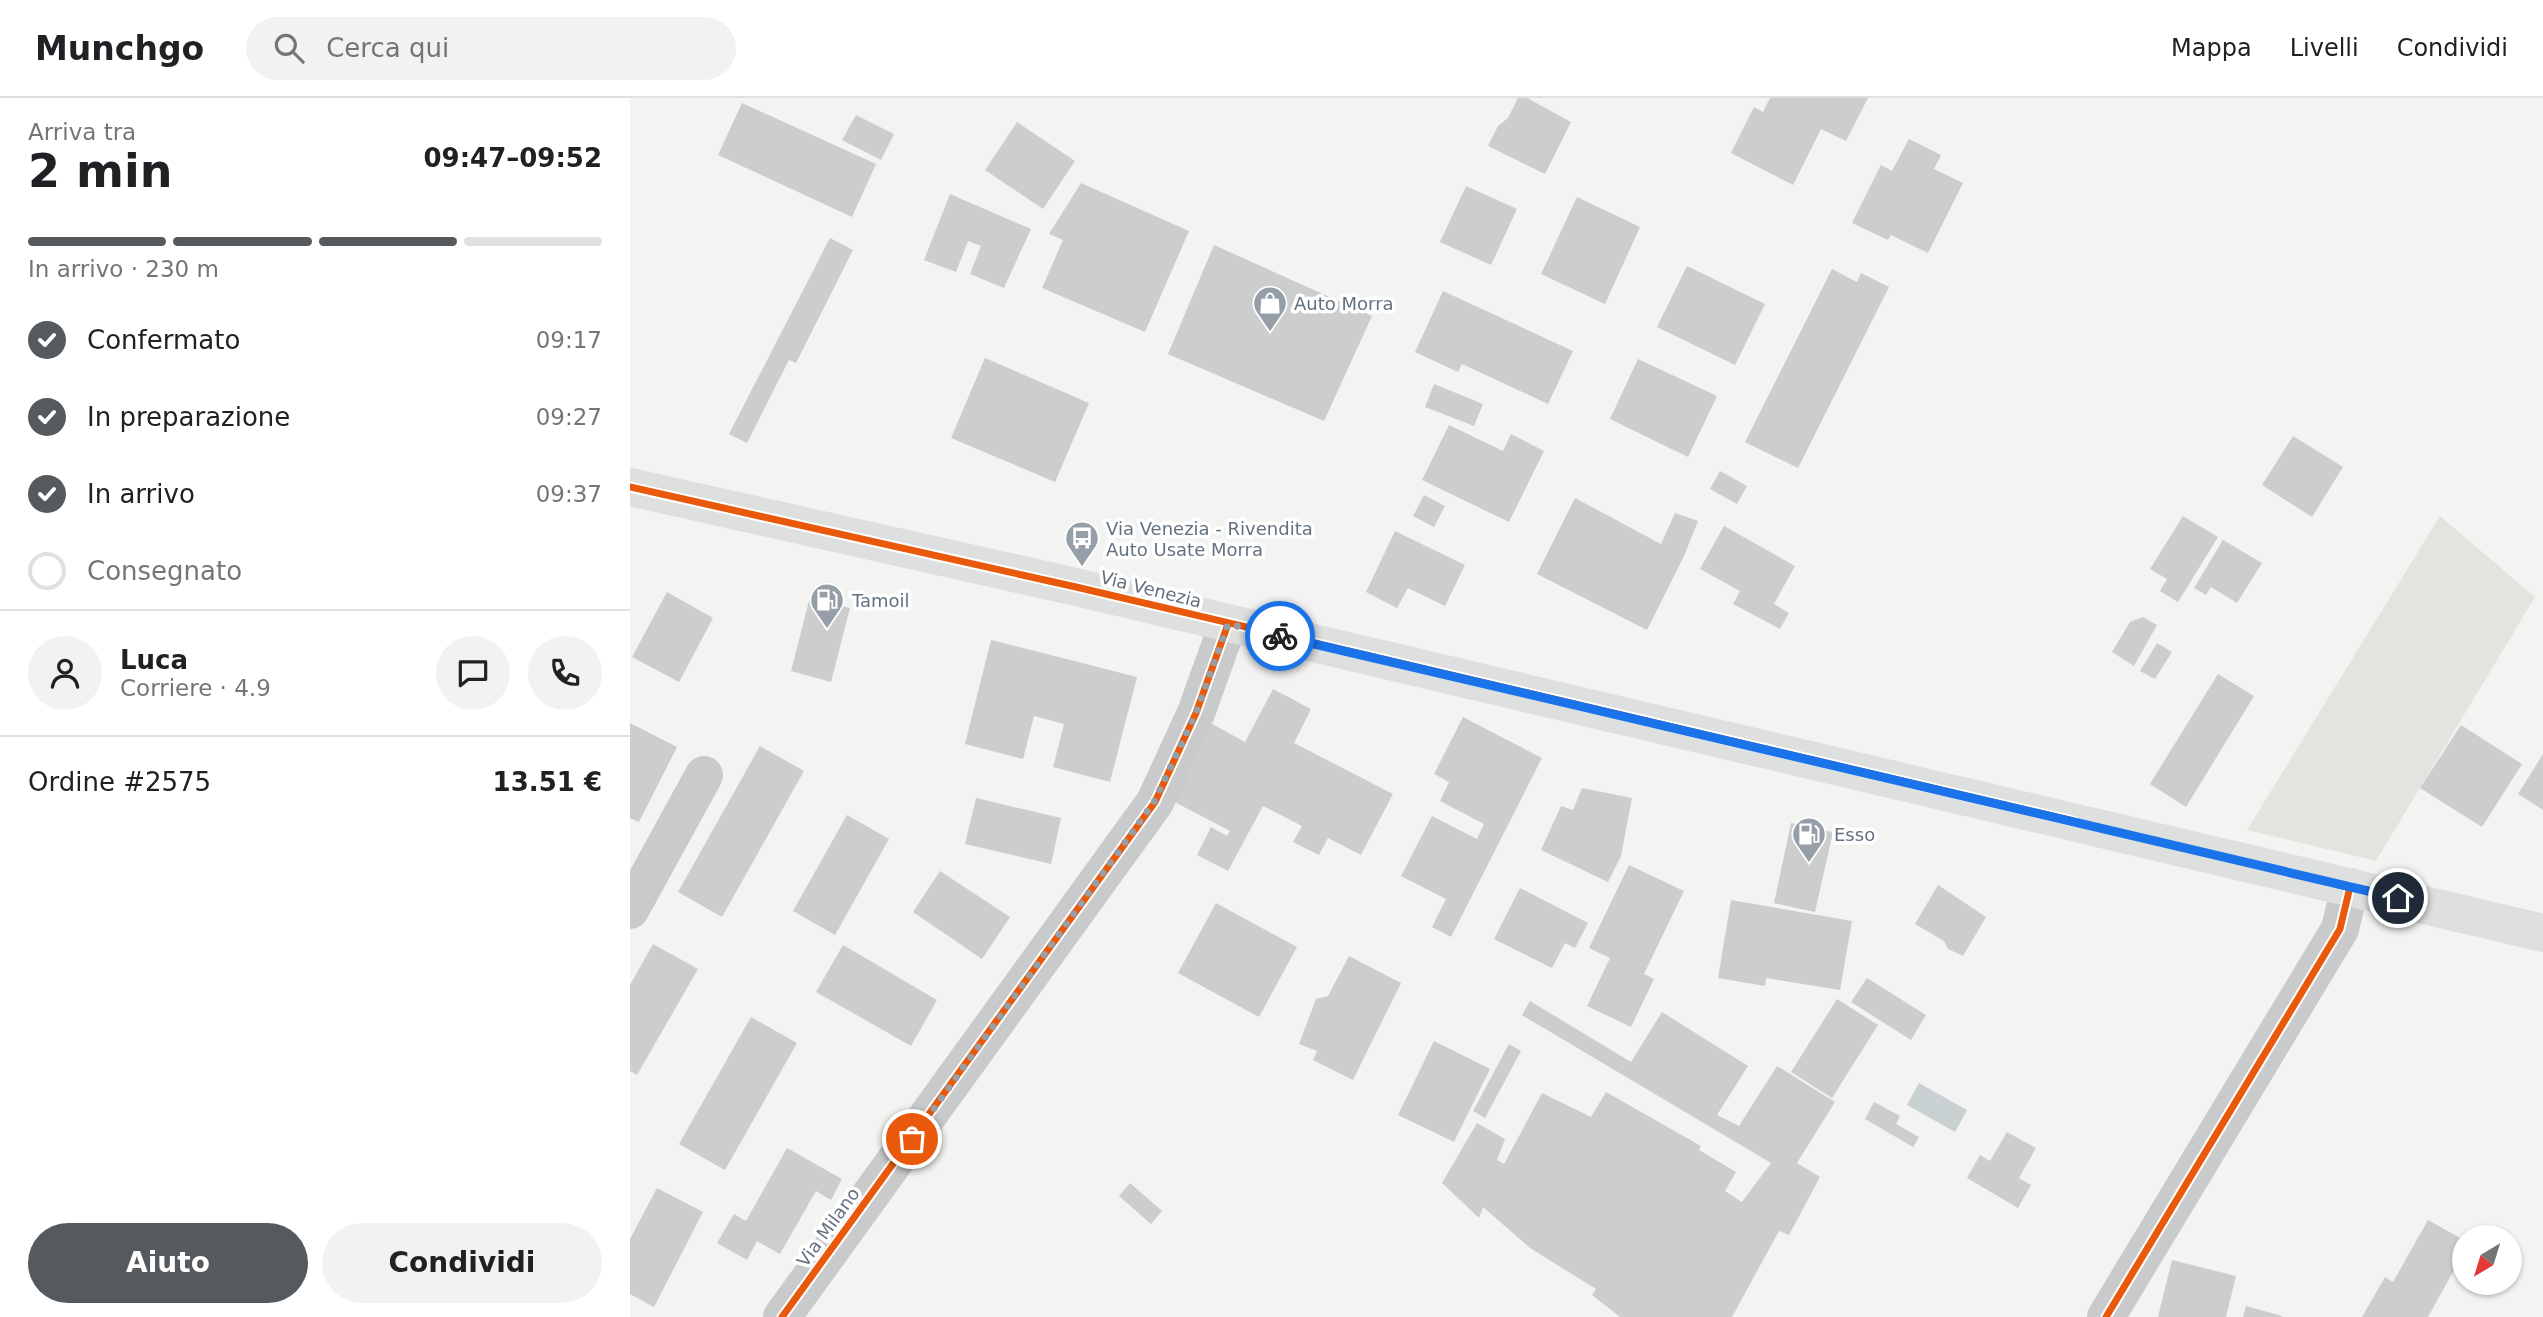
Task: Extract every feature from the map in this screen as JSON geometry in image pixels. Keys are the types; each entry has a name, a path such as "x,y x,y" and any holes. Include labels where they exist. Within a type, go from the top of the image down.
{"main road":[{"name":"Via Venezia","path":"630,487 2073,821 2543,933"}],"street":[{"name":"Via Milano","path":"782,1317 1154,802 1196,713 1228,624"},
{"path":"630,910 704,775"},
{"path":"2106,1317 2340,929 2350,887"}],"shaded area":[{"path":"2440,516 2535,597 2376,861 2247,830"},
{"path":"1919,1083 1967,1110 1955,1132 1907,1105"}],"building":[{"path":"1518,98 1527,98 1571,122 1545,174 1488,146 1498,126 1508,118"},
{"path":"1770,98 1868,98 1846,141 1821,129 1793,185 1731,153 1754,107 1763,112"},
{"path":"742,103 876,164 852,217 718,155"},
{"path":"856,115 894,134 881,160 842,140"},
{"path":"1017,122 1075,161 1043,209 985,170"},
{"path":"1909,139 1941,155 1934,169 1963,183 1928,253 1891,235 1888,240 1852,223 1881,165 1892,171"},
{"path":"1081,183 1189,231 1145,332 1042,288 1063,240 1049,234"},
{"path":"1466,186 1517,209 1491,265 1440,242"},
{"path":"950,194 1031,229 1004,288 970,274 981,246 968,241 956,272 924,260"},
{"path":"1577,197 1640,227 1605,304 1541,274"},
{"path":"830,238 853,250 796,363 789,360 747,443 729,434"},
{"path":"1214,245 1372,316 1324,421 1168,354"},
{"path":"1687,266 1765,304 1735,365 1657,327"},
{"path":"1832,269 1857,282 1861,273 1889,287 1798,468 1745,442"},
{"path":"1443,291 1573,351 1548,404 1462,364 1458,372 1415,352"},
{"path":"985,358 1089,403 1055,482 951,438"},
{"path":"1638,359 1717,396 1688,457 1610,419"},
{"path":"1434,384 1483,404 1474,426 1425,407"},
{"path":"1449,425 1503,451 1511,434 1544,451 1509,522 1422,480"},
{"path":"2293,436 2343,467 2312,517 2262,485"},
{"path":"1720,471 1747,486 1737,504 1710,489"},
{"path":"1424,495 1445,506 1434,527 1413,516"},
{"path":"1575,498 1661,544 1675,513 1698,521 1684,556 1647,630 1537,574"},
{"path":"2183,516 2218,537 2178,602 2160,591 2167,579 2150,569"},
{"path":"1724,526 1795,566 1774,604 1789,613 1780,629 1733,604 1740,591 1700,569"},
{"path":"1395,531 1465,565 1445,606 1408,588 1397,608 1366,592"},
{"path":"2223,540 2262,563 2237,603 2211,587 2206,595 2194,588"},
{"path":"667,592 713,618 679,682 632,657"},
{"path":"810,597 850,608 831,682 791,671"},
{"path":"2143,617 2157,625 2134,666 2112,652 2130,622"},
{"path":"991,640 1137,677 1110,782 1053,767 1064,724 1034,716 1023,759 965,744"},
{"path":"2157,643 2172,652 2155,679 2140,671"},
{"path":"2218,674 2254,696 2186,807 2150,784"},
{"path":"1273,689 1311,709 1294,743 1393,794 1361,855 1328,838 1319,855 1293,842 1302,826 1263,806 1228,871 1197,855 1211,827 1227,836 1230,831 1165,797 1205,720 1245,742"},
{"path":"1463,717 1542,758 1451,937 1432,927 1446,899 1401,876 1432,816 1477,839 1484,824 1440,801 1449,782 1434,774"},
{"path":"630,723 677,747 639,822 630,818"},
{"path":"2461,725 2522,764 2482,827 2420,788"},
{"path":"760,746 804,771 722,917 678,892"},
{"path":"2543,754 2543,810 2518,794"},
{"path":"1582,788 1632,798 1621,856 1608,882 1541,850 1561,806 1573,810"},
{"path":"976,798 1061,818 1051,864 965,844"},
{"path":"847,815 889,839 835,935 793,911"},
{"path":"1791,823 1833,832 1815,912 1774,903"},
{"path":"1629,865 1684,891 1644,974 1654,979 1631,1027 1587,1006 1610,958 1589,948"},
{"path":"940,871 1010,917 982,959 913,912"},
{"path":"1938,885 1986,917 1963,956 1948,949 1944,941 1915,924"},
{"path":"1520,888 1588,923 1575,948 1565,943 1552,968 1494,939"},
{"path":"1731,900 1852,921 1840,990 1766,978 1765,986 1718,978"},
{"path":"1216,903 1297,947 1259,1017 1178,973"},
{"path":"653,944 698,969 637,1075 630,1071 630,985"},
{"path":"843,945 937,1000 911,1046 816,992"},
{"path":"1349,956 1401,983 1353,1080 1313,1060 1317,1051 1299,1044 1316,999 1328,996"},
{"path":"1867,978 1926,1015 1911,1040 1851,1002"},
{"path":"1837,999 1878,1025 1832,1098 1791,1072"},
{"path":"1530,1001 1631,1062 1662,1012 1748,1066 1717,1115 1739,1126 1777,1066 1835,1102 1797,1163 1820,1177 1789,1235 1779,1231 1732,1317 1620,1317 1592,1295 1596,1289 1530,1248 1483,1207 1479,1218 1442,1183 1477,1123 1505,1139 1497,1160 1504,1164 1542,1093 1591,1117 1606,1092 1701,1146 1699,1150 1736,1172 1725,1191 1742,1202 1771,1163 1522,1015"},
{"path":"751,1017 797,1043 725,1170 679,1144"},
{"path":"1434,1041 1490,1069 1454,1142 1398,1115"},
{"path":"1509,1044 1521,1051 1485,1118 1473,1111"},
{"path":"1874,1102 1900,1116 1896,1124 1919,1137 1913,1147 1865,1119"},
{"path":"2007,1132 2036,1148 2019,1178 2031,1185 2018,1208 1967,1178 1980,1155 1990,1161"},
{"path":"787,1148 842,1179 831,1200 816,1191 780,1254 757,1241 747,1260 717,1243 734,1214 746,1221"},
{"path":"1130,1183 1162,1211 1151,1224 1119,1196"},
{"path":"657,1188 703,1212 654,1307 630,1294 630,1239"},
{"path":"2428,1220 2452,1233 2452,1274 2428,1317 2362,1317 2385,1277 2393,1282"},
{"path":"2172,1260 2236,1276 2226,1317 2158,1317"},
{"path":"2246,1306 2282,1316 2282,1317 2243,1317"}],"cycle path":[{"path":"630,487 1076,587 2073,821"},
{"path":"782,1317 1155,802 1196,713 1228,624"},
{"path":"2106,1317 2340,929 2350,887"}],"way so far":[{"path":"912,1139 1154,802 1196,713 1228,624 1280,636"}],"place":[{"name":"Auto Morra","path":"1270,333"},
{"name":"Via Venezia - Rivendita Auto Usate Morra","path":"1082,568"},
{"name":"Tamoil","path":"827,630"},
{"name":"Esso","path":"1809,864"}],"route":[{"path":"1280,636 2398,898"}]}
